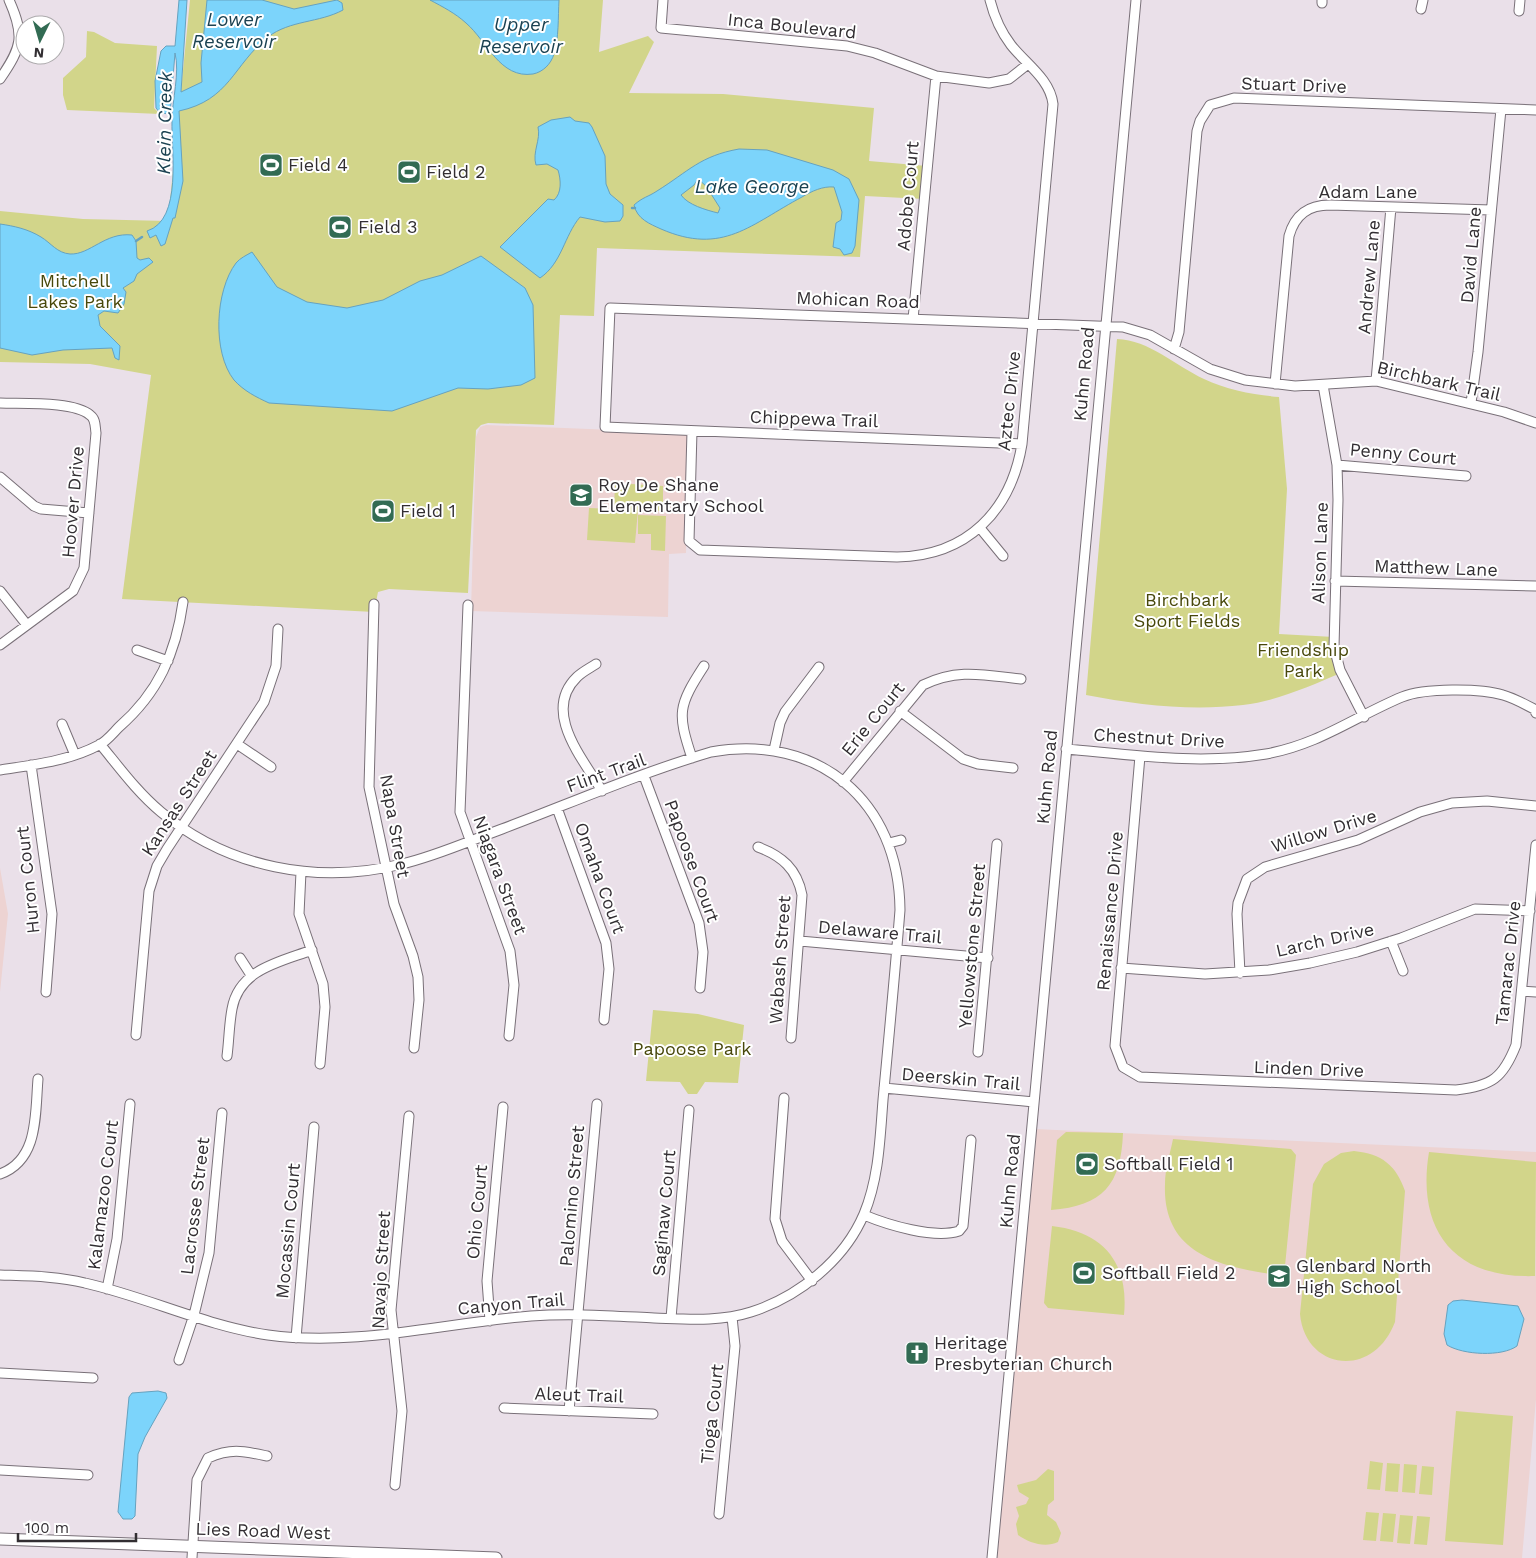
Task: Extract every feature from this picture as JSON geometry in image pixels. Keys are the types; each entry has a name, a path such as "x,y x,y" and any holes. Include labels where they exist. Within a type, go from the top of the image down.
{"street":[{"path":"0,79 16,55 20,43 19,24 8,0"},
{"name":"Inca Boulevard","path":"663,0 660,28 847,46 875,53 936,76 995,83 1009,79 1028,64"},
{"name":"Aztec Drive","path":"692,431 689,541 700,550 910,557 944,549 980,528 1004,499 1018,466 1022,444 1053,104 1051,92 1003,33 990,0"},
{"name":"Kuhn Road","path":"992,1558 1136,0"},
{"path":"1519,11 1520,0"},
{"name":"Adobe Court","path":"913,319 936,76"},
{"name":"Stuart Drive","path":"1174,349 1179,332 1197,130 1210,105 1234,98 1536,110"},
{"name":"David Lane","path":"1471,403 1478,352 1501,109"},
{"name":"Adam Lane","path":"1275,384 1289,236 1293,223 1307,209 1322,205 1491,210"},
{"name":"Andrew Lane","path":"1376,381 1392,207"},
{"name":"Mohican Road","path":"605,427 610,308 1105,326"},
{"name":"Birchbark Trail","path":"1105,326 1138,331 1222,374 1275,384 1324,385 1376,381 1471,403 1536,423"},
{"name":"Alison Lane","path":"1324,385 1337,465 1338,500 1334,647 1340,670 1364,717"},
{"name":"Hoover Drive","path":"0,403 72,407 91,415 94,420 96,433 84,568 80,580 73,591 0,645"},
{"name":"Chippewa Trail","path":"605,427 1022,444"},
{"name":"Penny Court","path":"1337,465 1466,476"},
{"path":"0,477 34,506 89,513"},
{"path":"980,528 1003,556"},
{"name":"Matthew Lane","path":"1335,581 1526,588 1536,586"},
{"path":"0,591 27,625"},
{"path":"0,770 75,755 100,744 140,708 156,687 168,661 180,629 183,602"},
{"name":"Napa Street","path":"374,604 368,773 385,868 394,904 413,956 418,977 419,1000 414,1048"},
{"name":"Niagara Street","path":"468,605 460,812 510,951 514,985 509,1036"},
{"name":"Kansas Street","path":"136,1035 149,891 157,866 270,690 276,666 278,630"},
{"path":"137,650 168,661"},
{"path":"596,664 572,683 565,698 563,716 571,740 602,791"},
{"path":"692,758 683,729 681,710 687,692 704,666"},
{"path":"774,750 780,723 785,712 820,667"},
{"name":"Erie Court","path":"843,782 900,710 923,685 940,677 965,674 1021,679"},
{"name":"Chestnut Drive","path":"1066,748 1140,756 1216,760 1268,753 1313,740 1402,697 1436,690 1495,693 1535,711"},
{"path":"900,710 963,759 978,764 1013,768"},
{"path":"62,724 75,755"},
{"name":"Flint Trail","path":"100,744 140,792 159,810 182,826 216,847 239,857 301,872 352,873 385,868 424,858 692,758 731,749 774,750 814,763 843,782 872,812 889,843 896,867 900,894 897,950 884,1088"},
{"path":"237,744 271,767"},
{"name":"Renaissance Drive","path":"1123,1067 1115,1046 1140,756"},
{"name":"Huron Court","path":"30,765 52,914 46,992"},
{"name":"Papoose Court","path":"644,776 699,923 703,952 700,988"},
{"name":"Willow Drive","path":"1240,973 1236,914 1238,904 1247,878 1265,867 1358,840 1444,804 1478,801 1536,806"},
{"name":"Omaha Court","path":"557,808 606,943 609,969 604,1020"},
{"path":"889,843 901,840"},
{"name":"Yellowstone Street","path":"978,1052 997,844"},
{"name":"Tamarac Drive","path":"1496,1079 1504,1069 1516,1044 1536,845"},
{"name":"Wabash Street","path":"758,847 782,859 795,873 799,881 803,907 791,1038"},
{"path":"301,872 300,914 323,984 325,1007 320,1064"},
{"name":"Larch Drive","path":"1121,968 1205,974 1240,973 1310,963 1391,941 1475,909 1530,911"},
{"name":"Delaware Trail","path":"800,941 988,958"},
{"path":"1391,941 1403,971"},
{"path":"227,1056 232,1008 238,991 251,975 312,950"},
{"path":"240,958 251,975"},
{"path":"1522,991 1536,992"},
{"name":"Linden Drive","path":"1123,1067 1135,1075 1148,1079 1437,1090 1473,1088 1496,1079"},
{"path":"0,1174 11,1170 21,1161 30,1145 38,1080"},
{"name":"Deerskin Trail","path":"884,1088 1034,1102"},
{"name":"Canyon Trail","path":"0,1275 67,1280 107,1289 251,1332 296,1338 343,1338 490,1321 578,1314 671,1318 732,1317 768,1306 812,1281 842,1249 864,1215 876,1172 884,1088"},
{"path":"784,1098 775,1219 782,1241 812,1281"},
{"name":"Kalamazoo Court","path":"107,1289 117,1239 130,1104"},
{"name":"Palomino Street","path":"569,1411 597,1104"},
{"name":"Ohio Court","path":"490,1321 487,1281 503,1107"},
{"name":"Saginaw Court","path":"671,1318 689,1110"},
{"name":"Lacrosse Street","path":"179,1360 194,1315 209,1252 222,1113"},
{"name":"Navajo Street","path":"395,1485 402,1411 391,1310 409,1116"},
{"name":"Mocassin Court","path":"296,1338 314,1127"},
{"path":"864,1215 897,1228 961,1234 971,1140"},
{"name":"Tioga Court","path":"719,1514 736,1346 732,1317"},
{"path":"0,1373 93,1378"},
{"name":"Aleut Trail","path":"504,1408 653,1414"},
{"path":"193,1552 197,1480 208,1458 227,1450 242,1450 267,1456"},
{"path":"0,1470 88,1475"},
{"name":"Lies Road West","path":"0,1539 193,1552 496,1558"}],"shaded area":[{"name":"Roy De Shane Elementary School","path":"486,425 689,433 686,553 669,554 668,617 471,611 476,437 480,427"},
{"path":"0,868 8,914 0,992"},
{"name":"Glenbard North High School","path":"1035,1129 1536,1152 1536,1399 1522,1558 997,1558"}],"green space":[{"name":"Mitchell Lakes Park","path":"190,0 603,0 599,52 648,36 654,42 629,93 723,94 874,108 869,161 927,166 924,199 865,196 860,257 597,248 594,316 560,315 554,425 488,423 481,425 476,430 468,593 389,589 378,592 374,612 122,599 151,375 90,364 0,362 0,211 83,219 168,221"},
{"path":"87,31 94,32 115,43 157,46 154,108 160,114 67,110 63,95 63,78 86,57"},
{"name":"Birchbark Sport Fields","path":"1117,339 1129,340 1140,344 1162,354 1194,374 1222,386 1250,393 1279,397 1287,489 1279,634 1334,637 1341,673 1268,700 1223,707 1164,706 1086,695"},
{"path":"615,483 663,486 663,511 638,510 635,543 587,540 589,508 614,509"},
{"path":"638,515 666,516 665,551 651,550 651,534 638,534"},
{"name":"Papoose Park","path":"653,1010 698,1014 744,1025 738,1083 705,1082 697,1094 688,1094 680,1082 646,1081"},
{"name":"Softball Field 1","path":"1066,1132 1123,1133 1121,1151 1113,1179 1106,1190 1084,1204 1051,1210 1057,1140"},
{"path":"1173,1139 1291,1149 1296,1155 1284,1276 1241,1269 1221,1263 1202,1255 1186,1244 1174,1228 1167,1209 1165,1178"},
{"path":"1354,1151 1373,1155 1387,1162 1397,1174 1405,1191 1395,1322 1385,1341 1372,1353 1357,1360 1341,1361 1326,1356 1314,1347 1305,1333 1300,1314 1313,1184 1324,1164 1341,1153"},
{"path":"1429,1152 1536,1162 1535,1276 1507,1275 1482,1269 1462,1259 1447,1244 1435,1226 1429,1205 1426,1180"},
{"name":"Softball Field 2","path":"1052,1226 1070,1229 1086,1235 1099,1243 1109,1253 1117,1266 1122,1280 1124,1315 1048,1308 1044,1303"},
{"path":"1456,1411 1513,1416 1503,1545 1445,1541"},
{"path":"1370,1461 1383,1463 1380,1490 1367,1489"},
{"path":"1387,1463 1400,1464 1398,1492 1385,1491"},
{"path":"1404,1464 1417,1465 1415,1493 1402,1492"},
{"path":"1422,1466 1434,1467 1432,1495 1419,1494"},
{"path":"1048,1469 1054,1471 1054,1500 1048,1505 1047,1515 1056,1522 1061,1533 1058,1542 1043,1545 1018,1535 1016,1524 1019,1516 1016,1507 1026,1504 1029,1498 1019,1492 1017,1485 1036,1480"},
{"path":"1366,1512 1379,1513 1376,1541 1363,1540"},
{"path":"1383,1513 1396,1514 1393,1542 1380,1541"},
{"path":"1400,1515 1413,1516 1410,1544 1397,1543"},
{"path":"1417,1516 1430,1517 1427,1545 1414,1544"}],"water":[{"name":"Lower Reservoir","path":"179,0 187,0 181,92 202,82 201,63 207,0 262,0 294,9 337,0 342,3 343,10 277,31 256,48 230,80 210,99 179,111 183,181 175,218 173,218 165,244 161,246 156,235 150,238 147,231 158,224 166,213 173,182 172,113 177,69 175,53 170,114 160,113 156,108 155,81 161,51 166,46 175,46"},
{"name":"Upper Reservoir","path":"430,0 559,0 558,34 553,58 546,67 537,73 522,74 512,71 495,57 466,23"},
{"path":"570,117 575,121 589,123 592,127 605,156 606,184 610,194 623,205 623,216 620,221 605,222 580,217 553,265 540,278 500,247 548,199 554,200 557,197 560,190 558,170 547,164 536,165 535,155 539,132 538,127 551,120"},
{"name":"Lake George","path":"739,149 767,150 833,170 849,179 859,200 855,246 852,253 844,255 840,249 833,247 836,223 841,220 842,212 834,187 826,187 814,191 751,226 719,238 702,239 683,236 661,229 644,220 638,214 634,205 640,200 657,191 695,165 726,152","holes":["698,179 706,186 720,208 718,213 703,209 684,199 681,195 694,185"]},
{"path":"0,224 31,232 58,250 70,254 84,251 114,237 132,235 136,241 137,258 140,260 149,258 153,262 137,274 134,281 123,288 126,292 124,304 118,313 104,311 98,315 100,326 120,346 119,360 115,358 112,348 63,350 32,355 0,348"},
{"path":"252,252 277,287 307,302 347,308 383,300 420,281 442,275 481,256 525,288 533,305 535,378 521,385 488,389 458,388 392,411 269,403 246,391 234,380 222,354 219,338 220,305 229,275 238,261"},
{"path":"1462,1300 1518,1306 1524,1319 1517,1346 1502,1352 1472,1353 1447,1345 1444,1334 1448,1305 1453,1301"},
{"path":"158,1391 166,1393 167,1398 145,1437 138,1454 135,1516 132,1519 123,1519 118,1512 129,1397 132,1393"}],"waterway":[{"path":"136,241 142,237"}],"place":[{"name":"Field 4","path":"271,165"},
{"name":"Field 2","path":"409,172"},
{"name":"Field 3","path":"340,227"},
{"name":"Roy De Shane Elementary School","path":"581,495"},
{"name":"Field 1","path":"383,511"},
{"name":"Softball Field 1","path":"1087,1164"},
{"name":"Softball Field 2","path":"1084,1273"},
{"name":"Glenbard North High School","path":"1279,1276"},
{"name":"Heritage Presbyterian Church","path":"917,1353"}],"water label":[{"name":"Klein Creek","path":"164,123"}],"park label":[{"name":"Friendship Park","path":"1303,660"}]}
